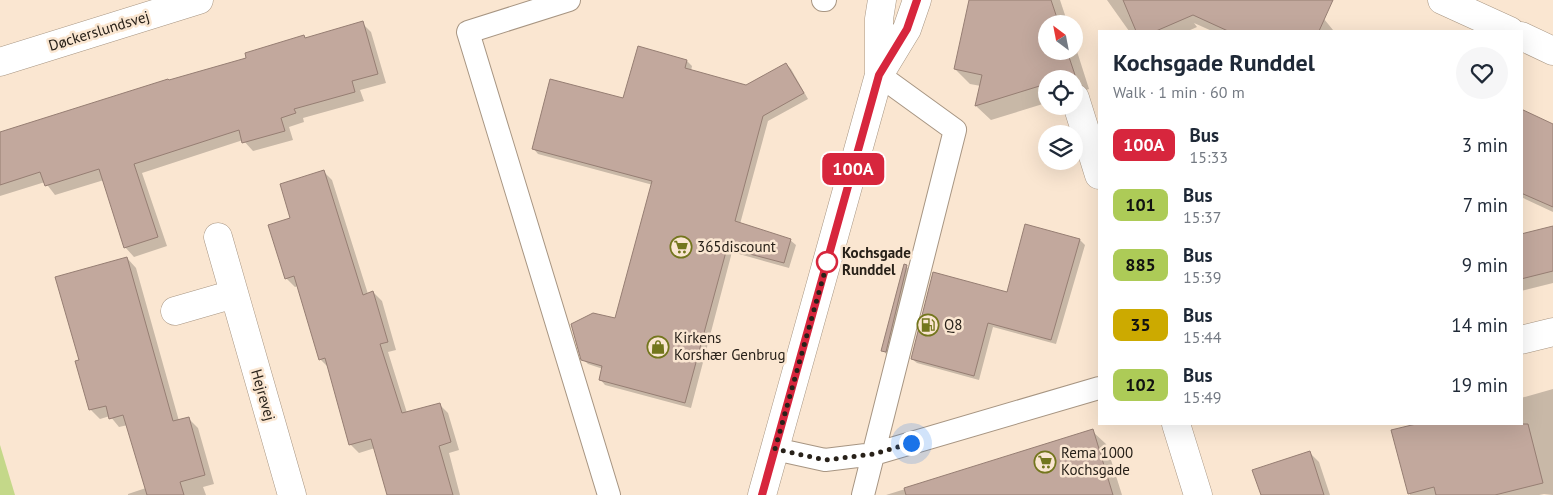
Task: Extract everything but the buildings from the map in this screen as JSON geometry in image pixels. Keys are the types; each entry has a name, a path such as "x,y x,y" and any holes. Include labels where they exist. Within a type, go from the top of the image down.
{"street":[{"name":"Døckerslundsvej","path":"0,62 199,0"},
{"path":"879,75 878,19 882,0"},
{"path":"762,495 879,75 907,29 917,0"},
{"path":"1442,0 1508,30"},
{"path":"1523,37 1553,51"},
{"path":"1080,115 1098,172"},
{"name":"Hejrevej","path":"218,237 292,495"},
{"path":"174,311 234,294"},
{"path":"1523,340 1553,332"},
{"path":"1182,425 1198,495"}],"lane":[{"path":"569,0 468,32 609,495"},
{"path":"863,495 955,130 879,75"},
{"path":"775,449 825,460 874,454 1098,388"}],"green space":[{"path":"0,445 15,495 0,495"}],"bus line":[{"name":"100A","path":"762,495 879,75 907,29 917,0"}],"place":[{"name":"365discount","path":"681,247"},
{"name":"Kochsgade Runddel","path":"827,262"},
{"name":"Q8","path":"928,325"},
{"name":"Kirkens Korshær Genbrug","path":"658,347"},
{"name":"Rema 1000 Kochsgade","path":"1045,462"}],"route":[{"path":"827,262 828,260 775,449 825,460 874,454 911,443"}]}
